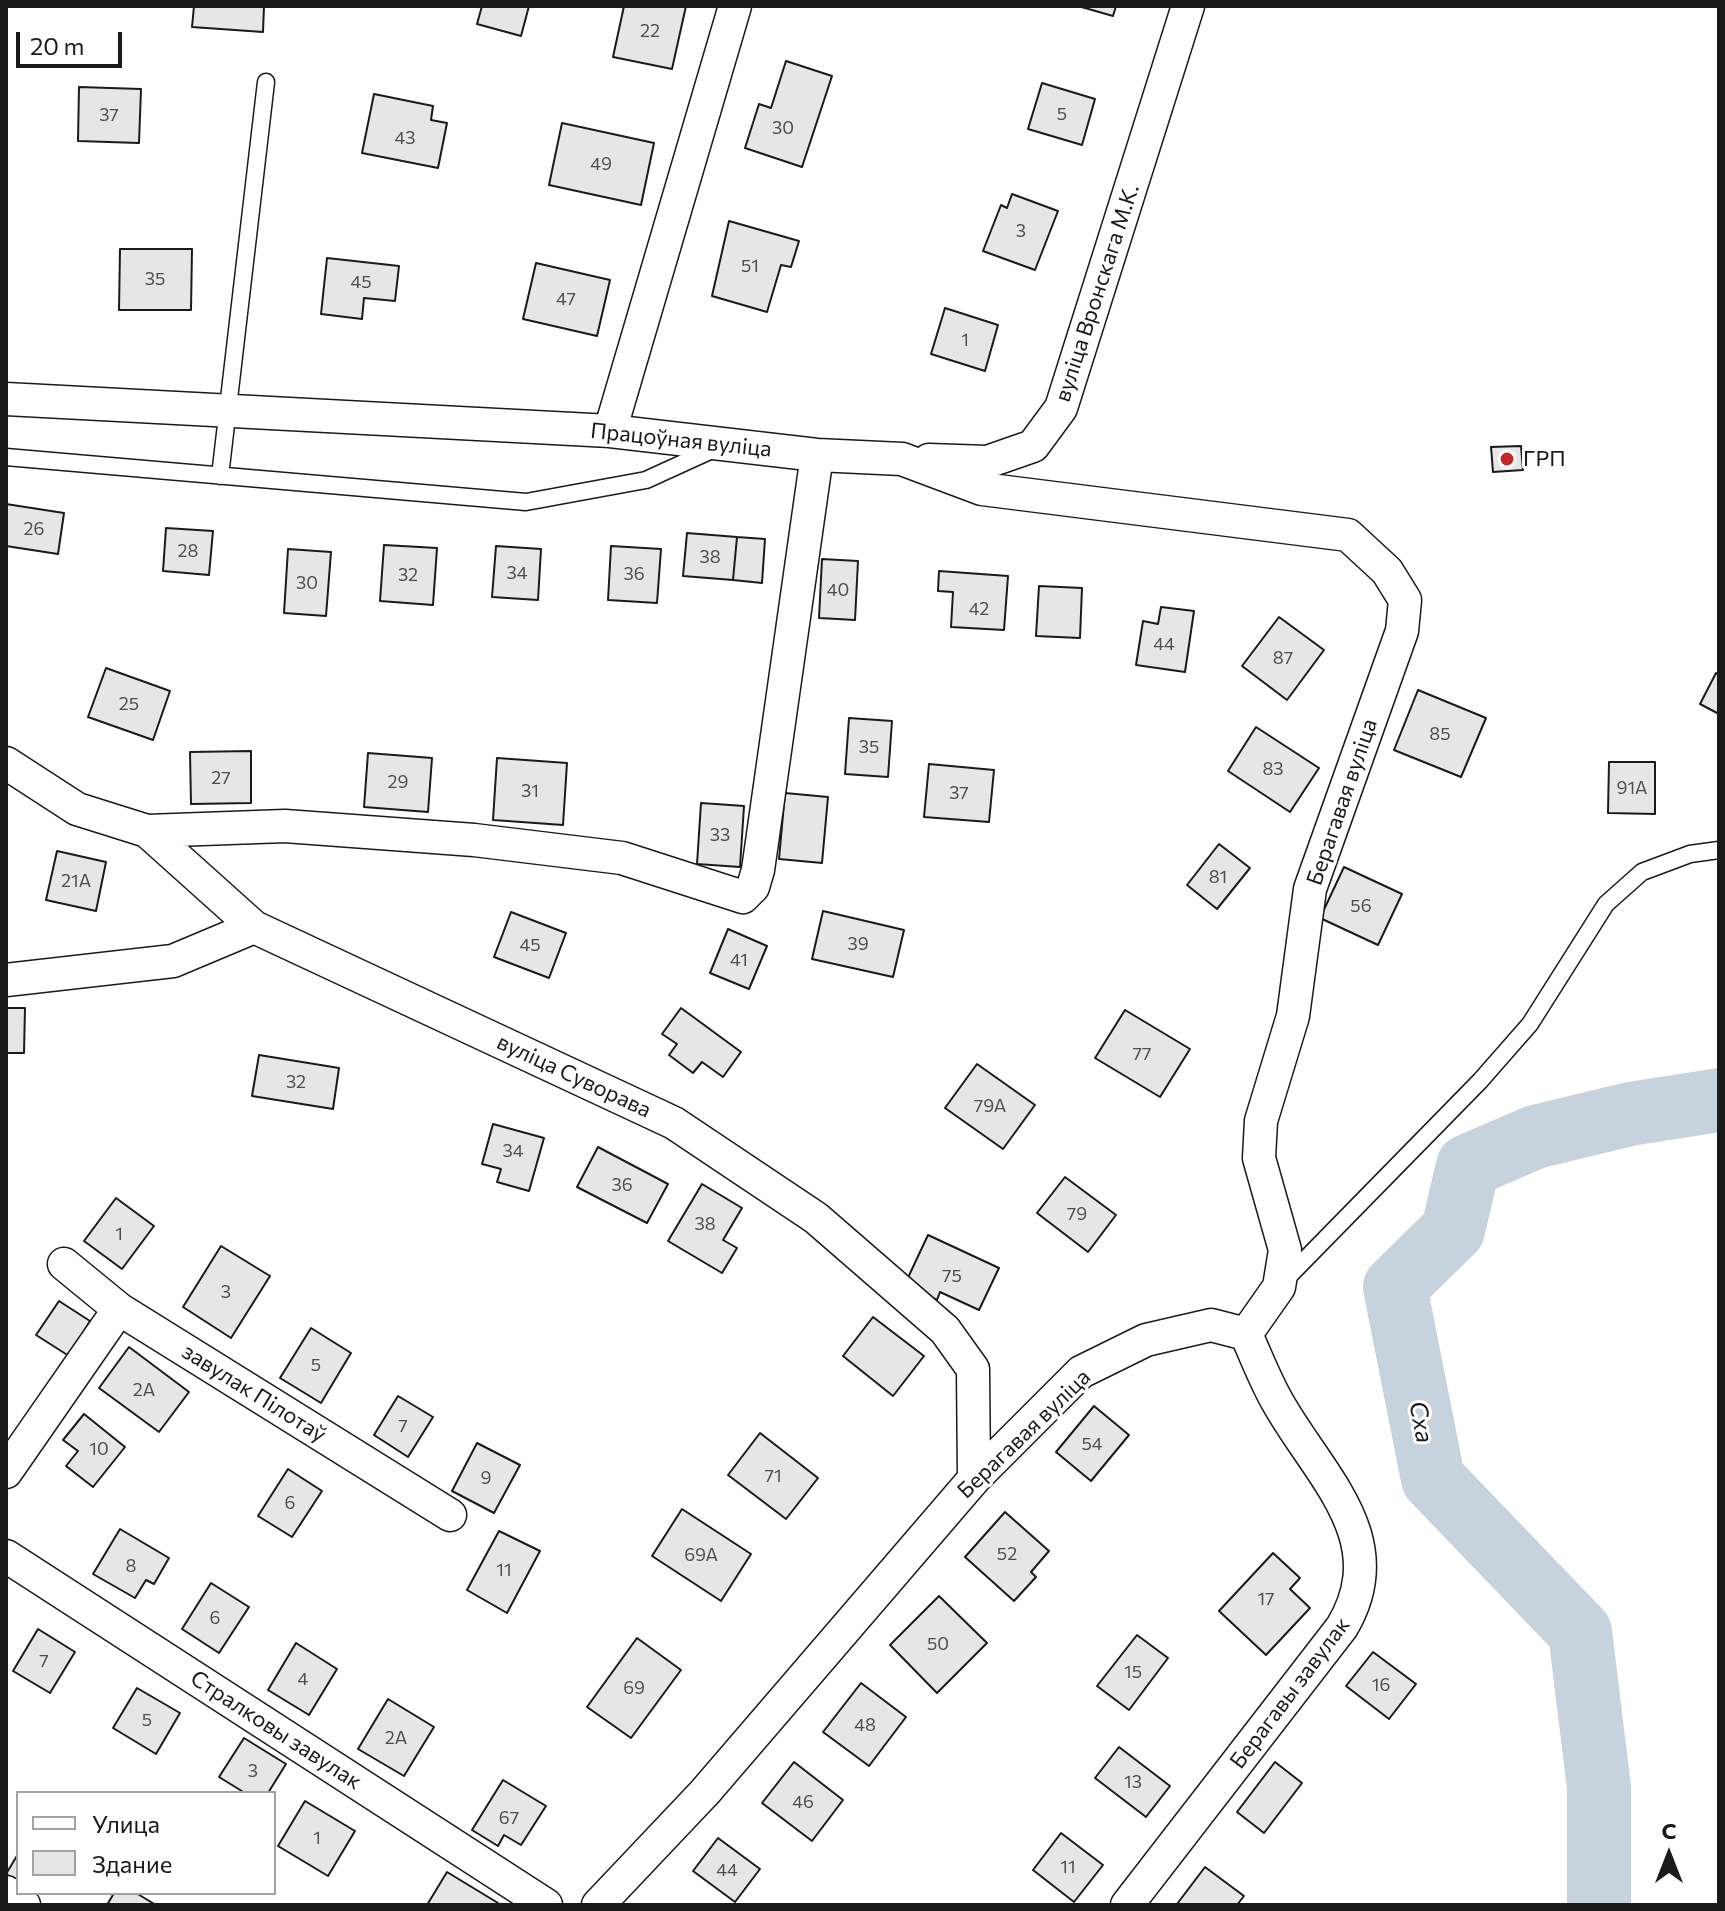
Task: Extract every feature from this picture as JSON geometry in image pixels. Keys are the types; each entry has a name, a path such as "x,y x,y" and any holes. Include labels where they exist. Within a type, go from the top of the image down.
{"street":[{"path":"610,431 735,6"},
{"name":"вуліца Вронскага М.К.","path":"902,459 987,462 1033,446 1061,408 1188,6"},
{"name":"Працоўная вуліца","path":"6,399 610,431 817,455 902,459 982,489 1348,535"},
{"path":"6,763 77,809 147,831 285,826 474,840 622,858 743,897 753,887 758,870 817,455"},
{"name":"Берагавая вуліца","path":"598,1905 705,1792 974,1479 1081,1372 1146,1340 1211,1325 1246,1334 1279,1287 1285,1250 1259,1158 1261,1121 1293,1016 1310,889 1402,631 1405,600 1387,571 1348,535"},
{"name":"вуліца Суворава","path":"147,831 254,927 674,1123 816,1218 945,1330 973,1369 974,1479"},
{"path":"6,980 173,961 254,927"},
{"name":"завулак Пілотаў","path":"64,1264 119,1309 450,1515"},
{"path":"6,1472 119,1309"},
{"name":"Берагавы завулак","path":"1127,1905 1342,1627 1354,1607 1360,1583 1361,1551 1352,1520 1276,1400 1246,1334"},
{"name":"Стралковы завулак","path":"6,1556 546,1905"},
{"path":"6,1892 24,1905"}],"lane":[{"path":"220,476 266,82"},
{"path":"6,457 526,502 646,480 724,445"},
{"path":"1279,1287 1480,1081 1530,1024 1606,904 1642,872 1690,854 1719,850"}],"building":[{"path":"194,6 264,6 263,32 192,27"},
{"path":"482,6 529,6 521,36 477,24"},
{"path":"624,6 686,6 672,69 613,57"},
{"path":"1078,6 1116,6 1113,16"},
{"path":"786,61 832,76 802,167 745,148 759,104 771,108"},
{"path":"1042,83 1095,99 1082,145 1028,129"},
{"path":"79,87 141,89 139,143 78,141"},
{"path":"374,94 433,106 431,120 447,123 438,168 362,153"},
{"path":"562,123 654,143 641,205 549,185"},
{"path":"1012,194 1058,211 1035,270 983,251 1001,205 1007,208"},
{"path":"729,221 799,241 791,267 781,265 767,312 712,296"},
{"path":"120,249 192,249 191,310 119,310"},
{"path":"327,258 399,266 395,301 364,298 362,319 321,314"},
{"path":"536,263 610,280 597,336 523,319"},
{"path":"945,308 998,325 985,371 931,354"},
{"name":"ГРП","path":"1521,446 1523,470 1493,472 1491,447"},
{"path":"6,504 64,513 58,554 6,546"},
{"path":"166,528 213,531 209,575 163,571"},
{"path":"687,533 737,537 733,580 683,576"},
{"path":"737,537 765,539 762,583 733,580"},
{"path":"384,545 437,548 433,605 380,601"},
{"path":"496,546 541,549 538,600 492,597"},
{"path":"611,546 661,549 657,603 608,600"},
{"path":"288,549 331,552 326,616 284,613"},
{"path":"822,559 858,561 855,620 819,618"},
{"path":"939,571 1008,576 1004,630 951,627 953,592 938,591"},
{"path":"1039,586 1082,588 1080,638 1036,636"},
{"path":"1161,607 1194,611 1185,672 1136,665 1143,621 1158,624"},
{"path":"1279,617 1324,650 1287,700 1242,666"},
{"path":"106,668 170,691 153,740 88,717"},
{"path":"1716,673 1719,675 1719,714 1700,704"},
{"path":"1418,690 1486,718 1461,777 1394,750"},
{"path":"849,718 892,721 888,777 845,774"},
{"path":"1256,727 1319,768 1290,812 1228,771"},
{"path":"251,751 251,803 191,804 190,752"},
{"path":"368,753 432,758 428,812 364,807"},
{"path":"497,758 567,763 563,825 493,820"},
{"path":"1609,762 1655,762 1655,814 1608,813"},
{"path":"929,764 994,770 989,822 924,817"},
{"path":"785,793 828,797 822,863 779,859"},
{"path":"701,803 744,806 740,867 697,864"},
{"path":"1219,844 1250,868 1217,909 1187,885"},
{"path":"57,851 106,862 96,911 46,900"},
{"path":"1344,867 1402,894 1378,945 1320,918"},
{"path":"823,911 904,930 893,977 812,959"},
{"path":"511,912 566,933 549,978 494,957"},
{"path":"728,929 767,946 749,989 710,973"},
{"path":"6,1008 25,1008 24,1053 6,1053"},
{"path":"681,1008 741,1052 723,1077 702,1062 693,1073 669,1055 677,1044 662,1034"},
{"path":"1125,1010 1190,1049 1160,1097 1095,1058"},
{"path":"259,1055 339,1068 333,1109 252,1096"},
{"path":"977,1064 1035,1105 1003,1149 945,1108"},
{"path":"493,1124 544,1138 529,1191 497,1182 501,1169 482,1164"},
{"path":"598,1147 668,1184 647,1223 577,1187"},
{"path":"1065,1177 1116,1215 1088,1252 1037,1213"},
{"path":"702,1184 742,1208 723,1240 737,1248 722,1273 668,1241"},
{"path":"116,1198 154,1226 122,1269 84,1241"},
{"path":"928,1235 999,1268 979,1310 940,1292 937,1300 905,1284"},
{"path":"221,1246 270,1276 231,1338 183,1307"},
{"path":"59,1301 90,1321 69,1356 36,1335"},
{"path":"873,1317 924,1356 893,1396 843,1356"},
{"path":"311,1328 351,1353 321,1403 280,1378"},
{"path":"129,1347 189,1392 159,1432 99,1388"},
{"path":"398,1396 433,1417 408,1457 374,1435"},
{"path":"1094,1406 1129,1435 1091,1481 1056,1452"},
{"path":"84,1414 125,1447 93,1487 66,1466 78,1451 63,1440"},
{"path":"760,1433 818,1478 786,1519 728,1475"},
{"path":"477,1443 520,1465 494,1513 452,1491"},
{"path":"288,1469 322,1491 292,1537 258,1516"},
{"path":"682,1509 751,1554 721,1601 652,1556"},
{"path":"1005,1512 1049,1551 1031,1572 1036,1577 1014,1601 965,1557"},
{"path":"120,1529 169,1558 154,1584 146,1580 135,1598 93,1574"},
{"path":"499,1531 540,1551 507,1613 467,1590"},
{"path":"1273,1553 1300,1578 1290,1589 1310,1608 1266,1655 1219,1611"},
{"path":"211,1583 249,1607 219,1653 182,1629"},
{"path":"939,1596 987,1643 937,1693 890,1645"},
{"path":"38,1629 75,1652 50,1693 13,1671"},
{"path":"1137,1635 1168,1658 1129,1710 1097,1686"},
{"path":"637,1638 681,1670 631,1738 587,1707"},
{"path":"296,1643 337,1669 309,1715 268,1690"},
{"path":"1373,1652 1416,1684 1389,1719 1346,1686"},
{"path":"861,1683 906,1717 869,1766 823,1732"},
{"path":"137,1688 180,1713 156,1754 113,1728"},
{"path":"388,1699 434,1727 404,1776 358,1749"},
{"path":"244,1738 286,1764 269,1791 242,1791 219,1777"},
{"path":"1119,1747 1170,1786 1146,1817 1095,1778"},
{"path":"794,1762 843,1800 812,1841 762,1803"},
{"path":"1275,1762 1302,1783 1264,1833 1237,1812"},
{"path":"503,1780 546,1806 521,1845 504,1835 498,1846 472,1830"},
{"path":"305,1801 355,1831 328,1876 278,1846"},
{"path":"1061,1833 1103,1865 1074,1902 1033,1870"},
{"path":"718,1838 760,1869 735,1902 693,1871"},
{"path":"16,1857 16,1880 6,1874"},
{"path":"1205,1867 1244,1896 1237,1905 1177,1904"},
{"path":"447,1872 498,1903 497,1905 427,1905"},
{"path":"113,1895 139,1895 156,1905 107,1905"}],"waterway":[{"name":"Сха","path":"1599,1905 1599,1788 1580,1632 1433,1479 1395,1287 1453,1230 1468,1166 1535,1137 1630,1114 1719,1100"}],"place":[{"name":"ГРП","path":"1507,459"}]}
